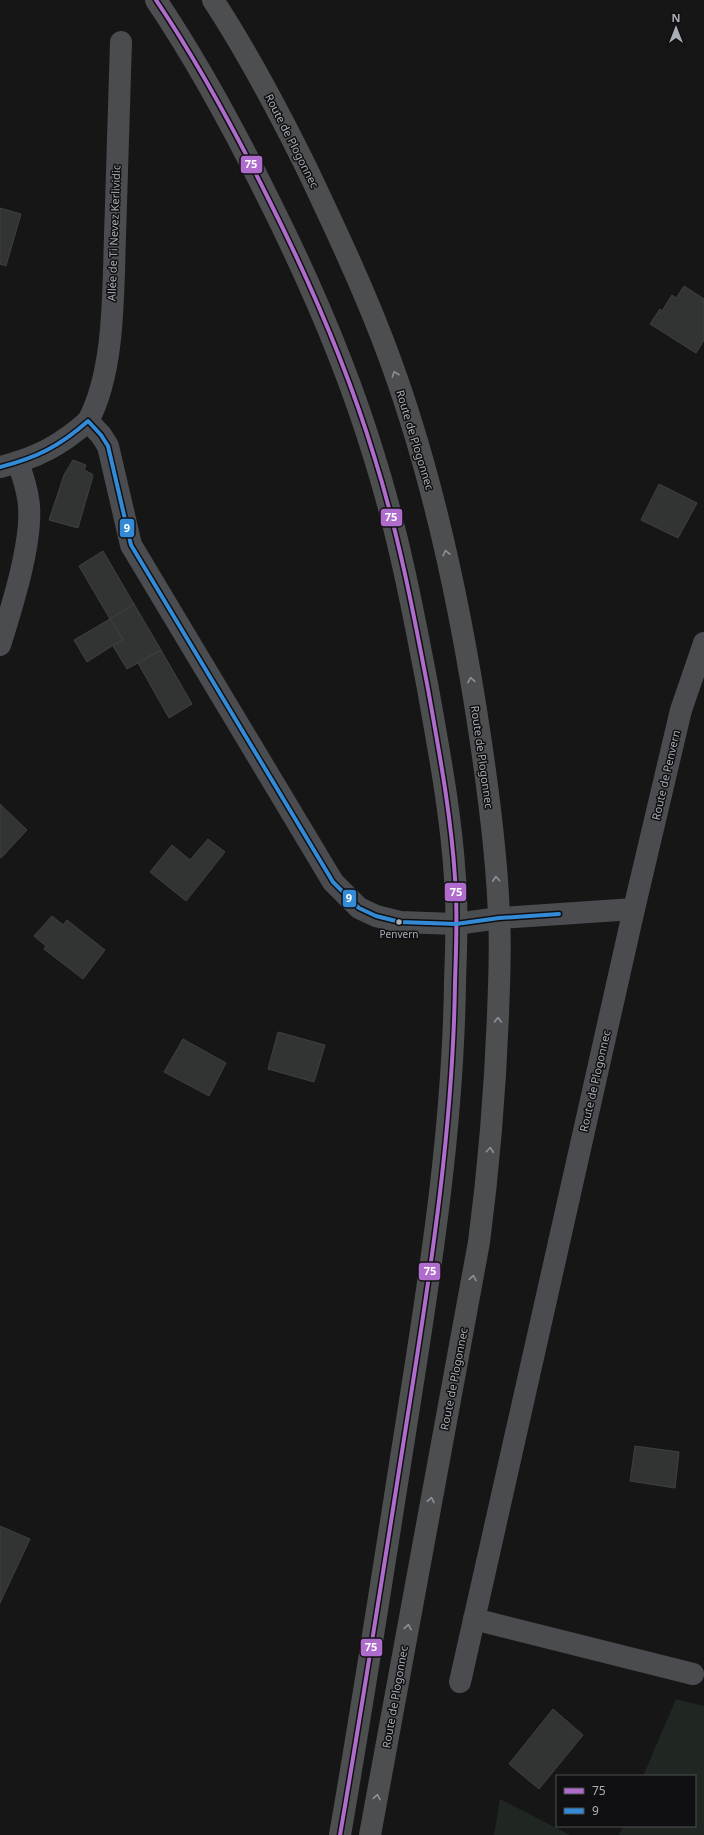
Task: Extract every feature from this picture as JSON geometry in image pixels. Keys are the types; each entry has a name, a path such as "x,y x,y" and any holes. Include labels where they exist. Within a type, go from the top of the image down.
{"main road":[{"path":"156,0 219,101 284,231 324,319 374,454 390,510 409,591 435,730 456,879 455,1024 445,1158 387,1553 340,1835"},
{"name":"Route de Plogonnec","path":"213,0 242,44 291,137 325,206 382,339 402,394 436,510 460,617 487,785 499,918 495,1087 489,1162 479,1242 370,1835"}],"street":[{"name":"Allée de Ti Nevez Kerlividic","path":"88,421 98,398 104,373 109,340 114,252 121,42"},
{"path":"0,645 24,558 29,528 29,498 9,464 54,448 70,437 88,421 101,435 108,446 131,545 333,882 359,908 376,916 400,922 456,924 499,918 634,909"},
{"name":"Route de Penvern","path":"634,909 681,710 704,643"},
{"name":"Route de Plogonnec","path":"460,1682 634,909"},
{"path":"474,1619 693,1674"}],"shaded area":[{"path":"676,1699 704,1706 704,1835 619,1835 623,1827 696,1827 696,1775 643,1775"},
{"path":"500,1799 570,1835 494,1835"}],"building":[{"path":"0,208 21,214 6,266 0,264"},
{"path":"684,286 704,299 704,340 696,353 650,324 660,309 662,311 672,295 676,298"},
{"path":"73,460 86,465 84,470 93,476 78,528 49,520 64,475"},
{"path":"659,484 697,503 678,538 641,520"},
{"path":"103,551 134,604 110,619 79,566"},
{"path":"134,604 161,650 127,669 113,646 123,639 110,619"},
{"path":"110,619 123,639 87,662 74,640"},
{"path":"161,650 192,704 169,718 138,663"},
{"path":"0,804 27,830 1,858 0,857"},
{"path":"208,839 225,852 186,901 150,872 172,845 190,860"},
{"path":"52,916 63,925 67,920 105,950 83,979 44,949 46,946 34,936"},
{"path":"278,1032 325,1045 314,1082 268,1069"},
{"path":"183,1039 226,1063 209,1096 164,1072"},
{"path":"635,1446 679,1452 675,1488 630,1481"},
{"path":"0,1526 30,1539 0,1603"},
{"path":"553,1709 583,1735 539,1789 509,1764"}],"transit line":[{"name":"75","path":"156,0 216,98 243,149 284,231 313,294 327,325 352,390 383,485 398,542 411,601 448,806 453,854 457,917 453,1036 446,1141 418,1349 340,1835"},
{"name":"9","path":"0,467 25,460 47,450 78,430 88,421 101,435 108,446 131,545 333,882 359,908 376,916 400,922 456,924 499,918 559,914"}],"place":[{"name":"Penvern","path":"399,922"}]}
